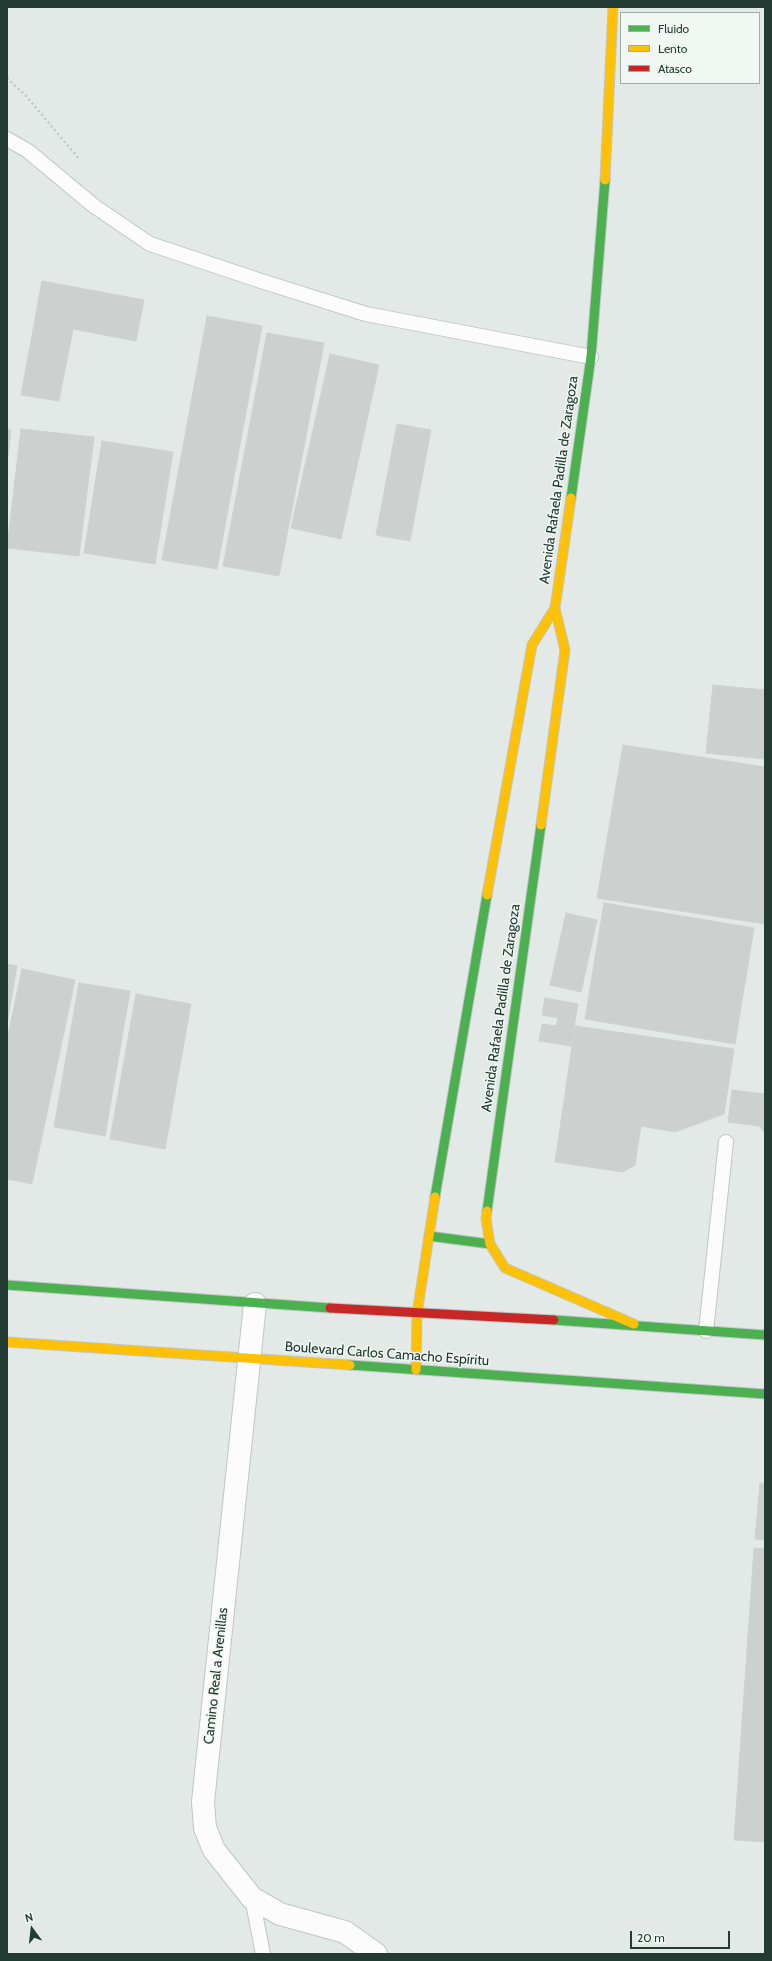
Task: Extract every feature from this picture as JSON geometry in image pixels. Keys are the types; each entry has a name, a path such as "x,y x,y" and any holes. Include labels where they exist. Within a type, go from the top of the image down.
{"main road":[{"name":"Avenida Rafaela Padilla de Zaragoza","path":"613,7 604,194 590,357 555,608 565,650 486,1219 490,1244 505,1268 636,1325"},
{"name":"Avenida Rafaela Padilla de Zaragoza","path":"416,1370 417,1314 448,1115 532,645 555,608"},
{"path":"429,1236 490,1244"},
{"path":"7,1285 255,1304 636,1325 765,1335"},
{"name":"Boulevard Carlos Camacho Espíritu","path":"7,1342 765,1394"}],"street":[{"name":"Camino Real a Arenillas","path":"255,1304 203,1802 205,1828 214,1850 252,1898 280,1914 345,1932 376,1954"}],"lane":[{"path":"7,139 28,151 94,206 150,244 261,282 366,314 590,357"},
{"path":"706,1330 726,1142"},
{"path":"252,1898 263,1954"}],"building":[{"path":"42,281 144,300 136,341 73,329 59,401 21,395"},
{"path":"207,316 262,326 217,569 162,560"},
{"path":"267,333 324,343 279,576 223,566"},
{"path":"330,354 379,365 341,539 291,528"},
{"path":"397,424 431,430 410,541 376,535"},
{"path":"7,429 11,430 7,465"},
{"path":"21,429 94,437 79,556 7,548"},
{"path":"102,441 173,452 155,564 84,553"},
{"path":"713,685 765,690 765,759 706,753"},
{"path":"623,745 765,767 765,924 597,898"},
{"path":"604,903 754,928 735,1044 585,1019"},
{"path":"566,913 597,920 581,992 550,985"},
{"path":"7,964 17,966 7,1024"},
{"path":"22,969 75,980 32,1184 7,1179 7,1040"},
{"path":"79,983 130,991 105,1136 54,1127"},
{"path":"136,994 191,1004 165,1149 110,1139"},
{"path":"545,998 578,1004 571,1046 539,1041 542,1024 556,1026 558,1018 542,1015"},
{"path":"575,1026 734,1049 724,1114 675,1132 641,1126 635,1165 623,1172 555,1162"},
{"path":"732,1090 765,1094 765,1133 759,1126 728,1122"},
{"path":"760,1483 765,1484 765,1540 755,1539"},
{"path":"754,1548 765,1549 765,1842 734,1840"}],"traffic: fast":[{"path":"571,498 591,357 605,180"},
{"path":"487,1211 541,825"},
{"path":"435,1197 487,895"},
{"path":"429,1236 490,1244"},
{"path":"7,1285 330,1308"},
{"path":"554,1320 765,1335"},
{"path":"350,1365 765,1394"}],"traffic: slow":[{"path":"605,180 613,7"},
{"path":"541,825 565,650 555,608 571,498"},
{"path":"487,895 532,645 555,608"},
{"path":"416,1370 417,1314 435,1197"},
{"path":"487,1211 486,1219 490,1244 505,1268 634,1324"},
{"path":"7,1342 350,1365"}],"traffic: jam":[{"path":"330,1308 554,1320"}]}
